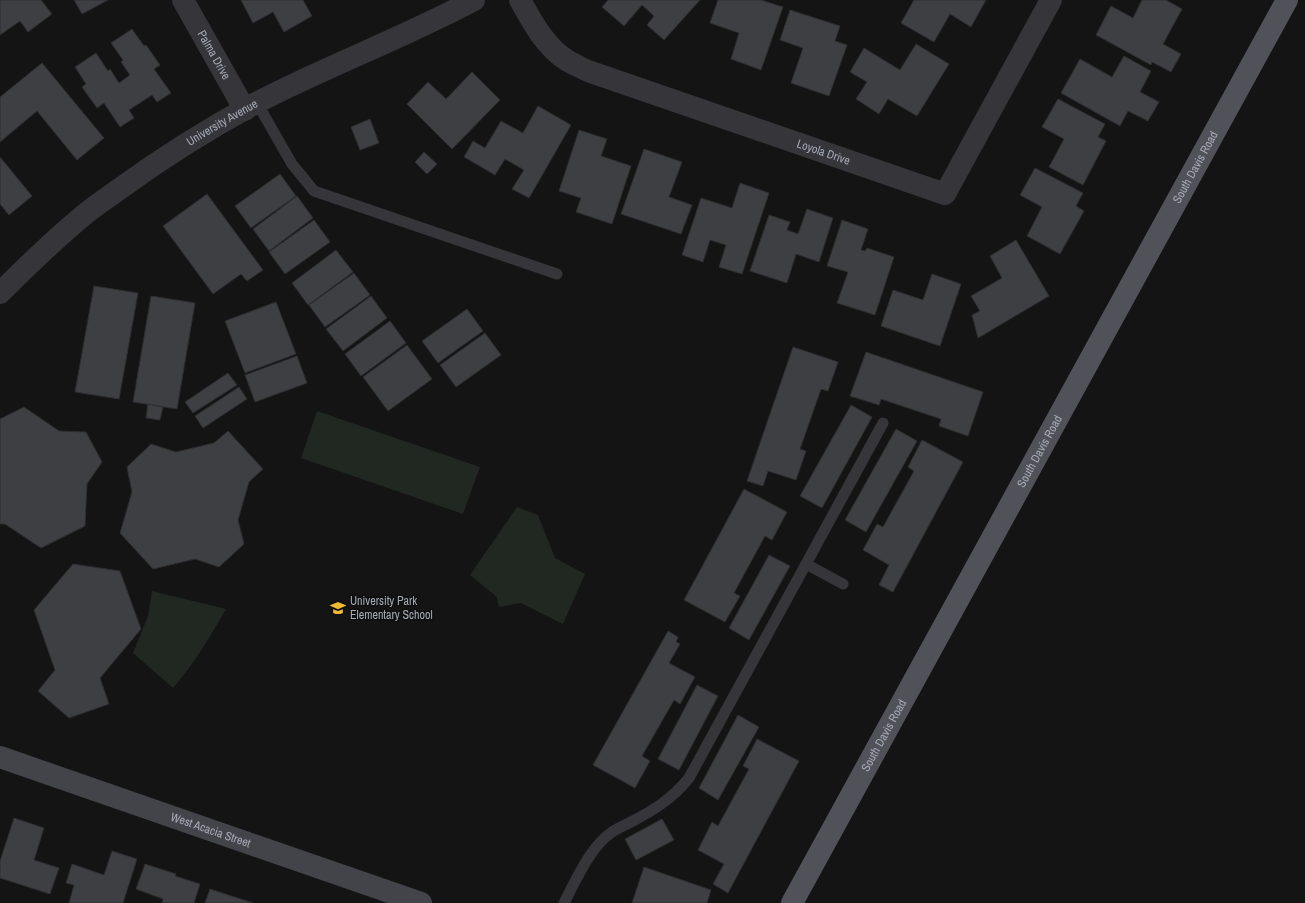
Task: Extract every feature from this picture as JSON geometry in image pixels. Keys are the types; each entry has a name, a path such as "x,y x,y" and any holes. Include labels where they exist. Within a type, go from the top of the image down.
{"main road":[{"name":"South Davis Road","path":"792,903 1287,0"}],"street":[{"name":"Palma Drive","path":"183,0 251,106"},
{"name":"University Avenue","path":"0,293 29,264 84,215 147,170 201,135 251,106 372,48 436,20 474,0"},
{"name":"Loyola Drive","path":"520,0 538,30 552,48 568,61 588,71 945,194 1051,0"},
{"name":"West Acacia Street","path":"0,757 420,903"}],"lane":[{"path":"251,106 292,164 314,191 557,274"},
{"path":"564,903 586,863 603,840 612,832 656,809 679,790 689,778 883,423"},
{"path":"806,564 843,584"}],"shaded area":[{"path":"317,411 480,467 463,514 301,458"},
{"path":"517,507 538,515 555,558 585,574 563,624 521,603 499,607 497,597 470,575"},
{"path":"152,591 226,609 195,660 173,688 133,653 148,616"}],"building":[{"path":"0,0 41,0 52,14 28,32 20,21 0,35"},
{"path":"74,0 108,0 82,14"},
{"path":"241,0 303,0 312,16 284,32 273,12 253,23"},
{"path":"608,0 700,0 664,40 647,25 654,16 642,5 624,26 602,7"},
{"path":"718,0 761,0 783,7 761,70 731,59 739,33 710,23"},
{"path":"914,0 986,0 971,27 950,14 934,42 901,23"},
{"path":"1142,0 1166,0 1182,9 1163,44 1181,54 1171,72 1152,62 1151,65 1096,35 1111,6 1133,18"},
{"path":"790,10 840,26 835,41 847,45 829,96 791,83 803,48 780,40"},
{"path":"132,29 144,46 146,45 160,65 154,69 171,93 157,102 152,95 129,110 134,118 120,127 104,103 97,108 82,87 86,84 75,67 96,53 108,71 110,69 119,83 130,75 121,62 123,60 111,43"},
{"path":"916,44 949,64 917,116 888,99 879,114 856,99 867,82 850,72 864,48 900,70"},
{"path":"1124,56 1151,71 1140,92 1159,102 1148,121 1128,111 1120,126 1061,93 1080,59 1112,77"},
{"path":"42,63 104,138 77,160 37,111 0,142 0,97"},
{"path":"472,72 500,100 452,149 407,104 428,82 446,99"},
{"path":"1058,99 1105,124 1098,137 1106,141 1083,185 1049,167 1064,139 1042,127"},
{"path":"538,106 571,125 529,198 512,189 524,170 505,159 495,175 464,157 473,141 485,148 501,121 523,133"},
{"path":"370,119 379,143 360,150 351,127"},
{"path":"579,130 607,139 601,156 631,166 612,224 576,212 581,198 559,191"},
{"path":"644,149 682,162 669,197 692,205 681,234 621,214"},
{"path":"424,152 437,164 427,174 415,162"},
{"path":"0,157 32,196 9,215 0,204"},
{"path":"1035,168 1083,193 1076,206 1084,211 1060,254 1027,236 1042,207 1020,195"},
{"path":"280,174 296,196 251,228 235,206"},
{"path":"740,183 769,193 742,274 719,267 726,245 710,240 703,262 682,255 701,198 732,208"},
{"path":"207,194 263,270 247,281 241,274 213,294 163,226"},
{"path":"297,196 313,218 269,251 253,229"},
{"path":"807,209 833,218 819,262 796,254 787,283 750,271 769,215 790,222 787,230 798,234"},
{"path":"314,220 330,242 285,274 269,252"},
{"path":"842,220 868,229 861,250 865,251 867,248 894,257 875,315 837,303 848,272 827,266"},
{"path":"1016,240 1049,296 978,338 972,315 980,311 971,296 1002,278 990,256"},
{"path":"336,250 353,272 308,305 292,283"},
{"path":"354,273 370,295 325,327 309,305"},
{"path":"932,274 961,284 940,346 881,326 893,290 923,300"},
{"path":"94,286 138,293 119,399 75,392"},
{"path":"151,296 195,303 177,409 133,402"},
{"path":"371,296 387,318 343,351 326,329"},
{"path":"276,302 296,354 245,373 225,321"},
{"path":"467,309 483,331 438,363 422,341"},
{"path":"390,321 406,343 361,376 345,354"},
{"path":"485,333 501,355 456,387 440,365"},
{"path":"407,345 432,379 388,411 363,377"},
{"path":"793,347 838,362 828,391 821,389 800,449 806,451 796,480 768,471 763,486 747,481"},
{"path":"866,352 983,392 968,436 939,426 941,419 881,399 879,405 850,396"},
{"path":"297,356 307,383 255,402 245,375"},
{"path":"228,373 237,385 193,413 185,402"},
{"path":"239,387 247,399 203,428 195,416"},
{"path":"148,404 163,407 160,420 146,418"},
{"path":"851,405 872,417 822,508 800,496"},
{"path":"24,407 59,431 86,432 102,462 87,484 85,526 41,548 5,524 0,524 0,419"},
{"path":"896,429 917,441 866,532 845,520"},
{"path":"228,431 263,469 249,482 238,520 244,544 219,567 195,559 153,569 120,533 132,492 127,467 151,444 176,452 214,443"},
{"path":"922,440 963,462 893,592 879,585 889,565 863,550 877,524 883,527 914,471 908,467"},
{"path":"744,489 787,512 772,540 765,536 734,593 740,596 725,622 684,600"},
{"path":"769,555 790,566 749,640 729,628"},
{"path":"73,564 120,571 141,629 100,678 109,704 69,718 38,691 55,670 34,610"},
{"path":"668,631 678,637 676,642 680,644 669,663 695,677 680,704 674,700 642,756 650,761 635,788 593,765"},
{"path":"697,685 718,696 679,770 658,759"},
{"path":"738,715 759,727 718,800 699,788"},
{"path":"757,739 799,761 728,893 713,884 724,864 698,850 712,822 718,826 749,769 743,766"},
{"path":"14,818 44,828 34,860 59,868 50,894 0,878 0,861"},
{"path":"662,819 674,840 636,860 625,839"},
{"path":"112,851 137,859 123,903 69,903 74,885 66,883 72,864 104,875"},
{"path":"145,864 200,884 194,903 162,903 163,899 136,889"},
{"path":"644,867 711,890 707,903 632,903"},
{"path":"210,889 253,903 205,903"}],"place":[{"name":"University Park Elementary School","path":"338,608"}]}
